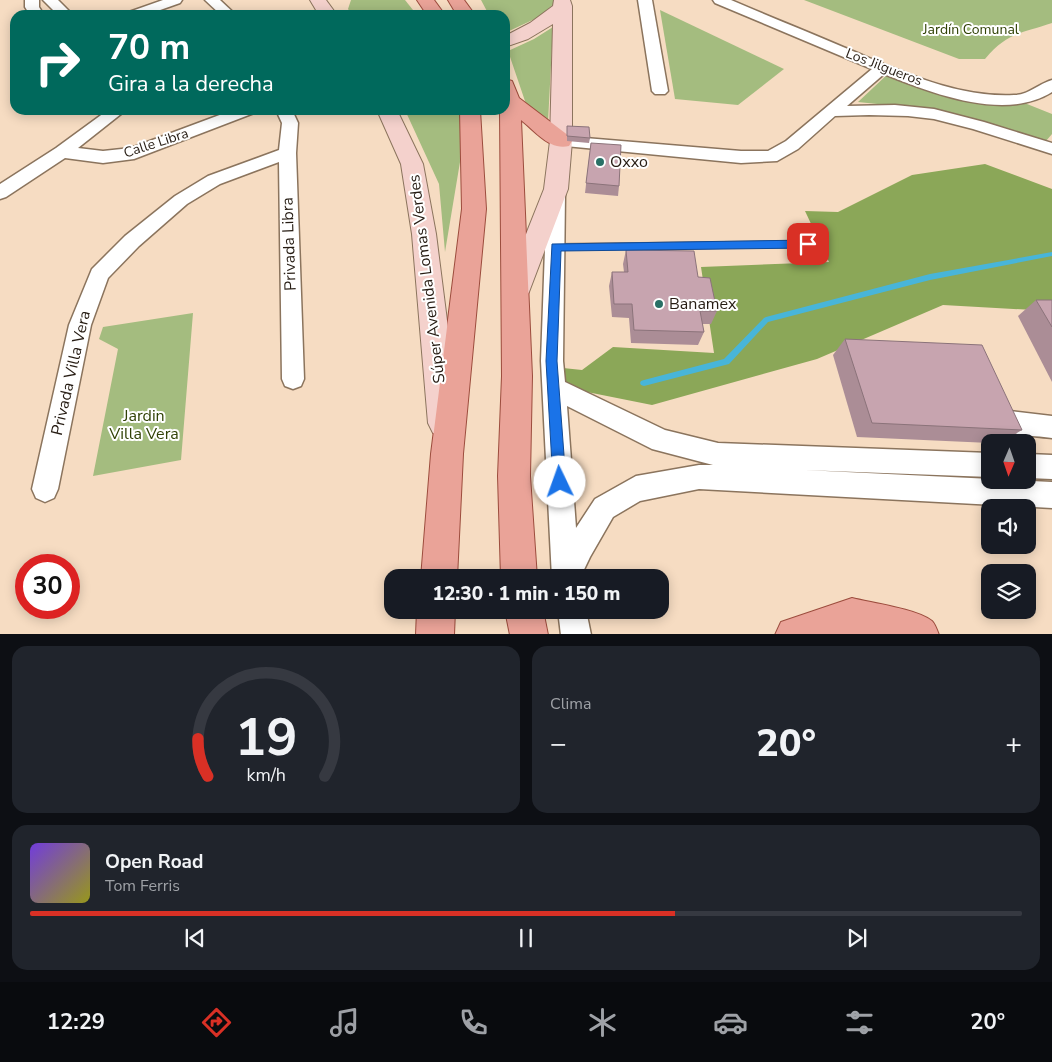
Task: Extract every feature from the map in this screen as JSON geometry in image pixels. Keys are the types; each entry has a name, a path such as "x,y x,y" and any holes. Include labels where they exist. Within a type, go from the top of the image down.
{"main road":[{"path":"513,39 548,21 563,3"},
{"path":"516,292 556,188 561,141 563,3"},
{"path":"510,95 561,141"},
{"name":"Súper Avenida Lomas Verdes","path":"389,115 412,164 424,234 447,454"},
{"name":"Súper Avenida Lomas Verdes","path":"440,569 447,454 474,209 470,115"},
{"path":"509,115 516,292 517,376 514,476 519,569"},
{"path":"794,634 852,617 912,630 920,634"},
{"path":"435,634 436,619"},
{"path":"526,619 529,634"}],"street":[{"path":"50,0 61,10"},
{"path":"148,10 175,0"},
{"path":"212,0 223,10"},
{"path":"646,0 660,91"},
{"name":"Los Jilgueros","path":"720,0 882,68 954,93 988,99 1013,100 1041,94 1052,85"},
{"path":"561,141 741,157 771,157 792,145 882,68"},
{"path":"830,112 865,109 933,114 1052,149"},
{"path":"3,184 62,152 111,115"},
{"name":"Calle Libra","path":"62,152 103,157 134,153 235,115"},
{"name":"Privada Libra","path":"286,115 290,123 287,153 293,379"},
{"name":"Privada Villa Vera","path":"44,489 80,325 99,274 132,241 181,200 214,180 287,153"},
{"path":"556,188 552,361 565,569"},
{"path":"554,388 661,441 722,467 793,482 1052,495"},
{"path":"986,410 1007,421 1052,427"},
{"path":"784,458 793,482"},
{"path":"570,569 580,547 604,508 636,489 699,477 722,467 784,458 981,465"},
{"path":"962,464 972,491"},
{"path":"1036,466 1052,467"},
{"path":"574,619 576,634"}],"lane":[{"path":"556,247 808,244"}],"green space":[{"path":"351,0 405,0 413,10 349,10"},
{"path":"481,0 555,0 555,3 539,17 510,31 510,10 486,10"},
{"name":"Jardín Comunal","path":"804,0 1052,0 1052,23 1015,35 993,50 985,59 959,59"},
{"path":"660,10 784,69 738,105 675,99"},
{"path":"553,27 548,122 526,104 510,57 510,50 534,39"},
{"path":"890,72 929,86 1022,102 1052,114 1052,134 1046,141 970,118 935,110 858,102"},
{"path":"407,115 460,115 462,150 445,252 439,184"},
{"path":"985,164 1052,189 1052,311 943,305 817,359 652,405 562,387 563,368 582,370 613,347 714,353 701,267 829,262 805,211 838,212 912,175"},
{"name":"Jardin Villa Vera","path":"193,313 181,460 93,476 118,349 99,339 103,327"}],"building":[{"path":"567,126 589,127 590,138 567,136"},
{"path":"591,143 621,145 619,186 586,183"},
{"name":"Banamex","path":"626,250 694,251 698,277 710,278 717,311 700,311 704,332 634,330 632,304 614,304 612,272 628,272"},
{"path":"1036,300 1052,300 1052,327"},
{"path":"845,339 982,345 1022,430 872,423"}],"waterway":[{"path":"644,383 726,362 766,320 930,277 1052,254"}],"place":[{"name":"Oxxo","path":"600,162"},
{"name":"Banamex","path":"659,304"}],"route":[{"path":"560,482 552,361 556,247 808,244"}]}
